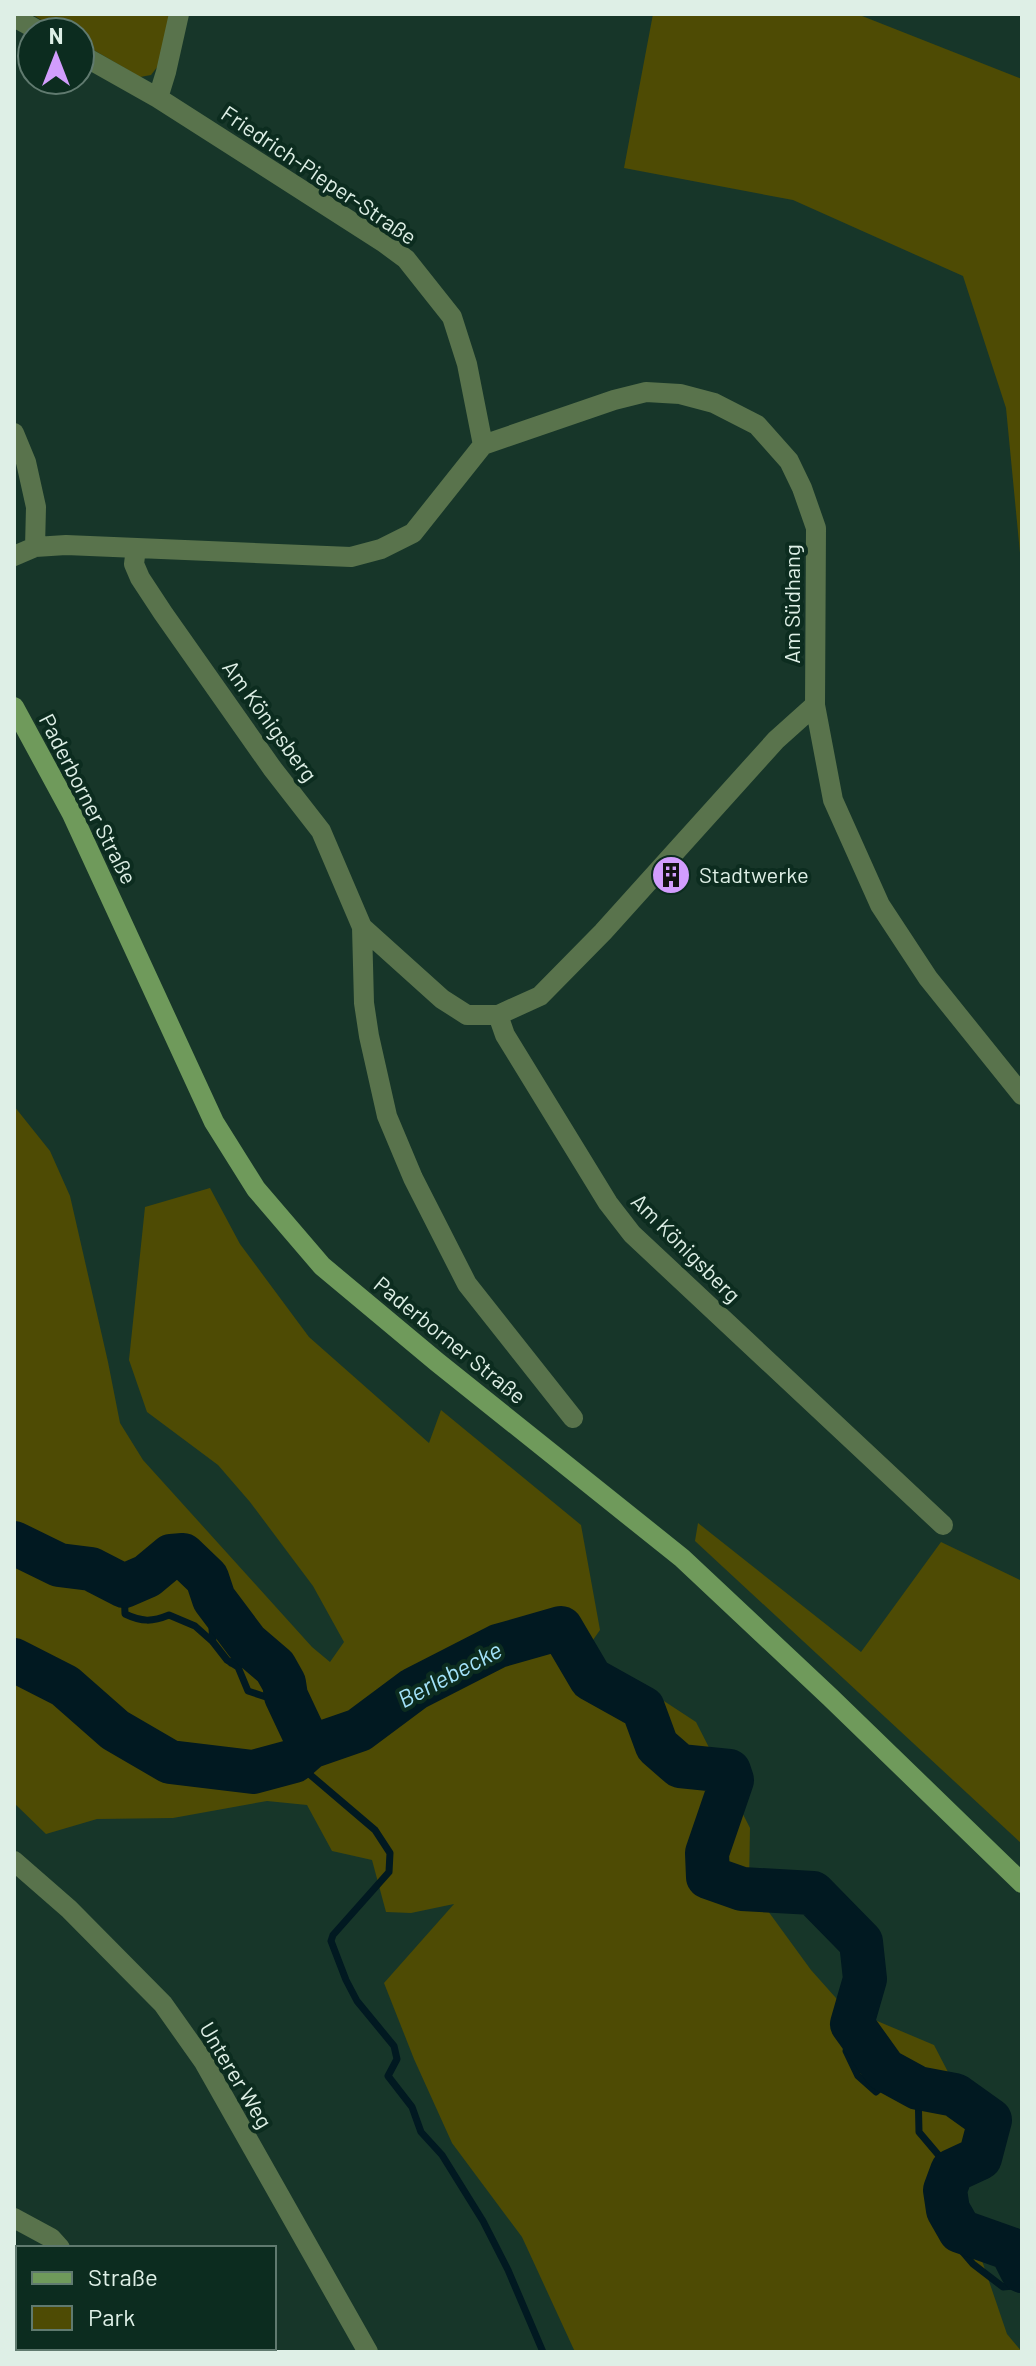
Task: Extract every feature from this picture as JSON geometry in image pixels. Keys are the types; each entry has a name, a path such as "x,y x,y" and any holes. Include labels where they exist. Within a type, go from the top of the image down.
{"main road":[{"name":"Paderborner Straße","path":"14,707 72,814 214,1122 256,1189 322,1266 682,1558 1022,1883"}],"street":[{"path":"158,98 179,14"},
{"name":"Friedrich-Pieper-Straße","path":"96,63 158,98 406,259 452,317 467,364 483,445"},
{"name":"Am Südhang","path":"483,445 646,392 680,394 714,403 757,425 789,461 816,528 815,705 833,800 880,905 928,978 1022,1095"},
{"path":"14,433 26,462 36,507 35,547"},
{"path":"14,556 35,547 66,545 351,557 381,549 413,533 483,445"},
{"name":"Am Königsberg","path":"136,548 134,564 140,578 272,768 321,831 362,927 364,1003 369,1036 387,1116 413,1178 467,1284 573,1418"},
{"path":"498,1015 540,996 603,932 776,740 815,705"},
{"name":"Am Königsberg","path":"362,927 442,999 467,1015 498,1015 505,1035 608,1203 632,1234 943,1525"},
{"name":"Unterer Weg","path":"14,1861 69,1909 163,2004 204,2062 368,2352"},
{"path":"14,2218 51,2238 58,2246"}],"green space":[{"path":"31,14 172,14 158,66 151,75 140,77 96,51 96,16"},
{"path":"653,14 857,14 1022,79 1022,552 1006,408 963,276 793,200 624,168"},
{"path":"14,1106 50,1151 70,1196 120,1423 143,1460 312,1647 330,1662 344,1642 313,1586 218,1465 147,1412 129,1360 145,1207 210,1188 240,1244 309,1337 429,1443 441,1410 581,1525 600,1630 586,1650 696,1722 750,1828 749,1885 811,1970 844,2007 934,2045 975,2124 960,2196 1007,2334 1022,2352 575,2352 522,2237 452,2143 384,1983 454,1904 411,1913 386,1912 372,1860 332,1851 307,1805 267,1801 173,1818 97,1819 46,1834 14,1803"},
{"path":"698,1523 861,1652 941,1542 1022,1581 1022,1844 695,1541"}],"waterway":[{"name":"Berlebecke","path":"14,1543 59,1565 91,1569 124,1586 147,1576 171,1556 183,1555 207,1578 214,1599 247,1643 275,1667 310,1747"},
{"path":"124,1586 125,1614 147,1620 169,1615 195,1626 227,1660 238,1667 248,1691 266,1697 286,1696"},
{"path":"213,1642 212,1629 221,1608"},
{"name":"Berlebecke","path":"14,1660 65,1686 115,1730 170,1762 253,1772 294,1761 310,1747 359,1730 414,1689 498,1646 561,1628 591,1679 643,1708 657,1746 680,1766 729,1771 732,1780 707,1853 708,1877 742,1889 813,1893 861,1942 865,1979 852,2024 885,2070 918,2088 955,2095 990,2120 980,2158 952,2171 945,2190 948,2210 960,2231 1011,2249 1022,2271"},
{"path":"231,1663 243,1653 253,1650"},
{"path":"294,1761 375,1830 390,1853 389,1872 331,1941 357,2001 394,2046 397,2059 388,2076 412,2107 421,2132 442,2155 483,2221 543,2352"},
{"path":"852,2024 846,2051 858,2076 876,2092 895,2075"},
{"path":"918,2088 919,2132 952,2171"},
{"path":"960,2231 961,2250 973,2264 1003,2287 1022,2285"}],"place":[{"name":"Stadtwerke","path":"671,875"}]}
